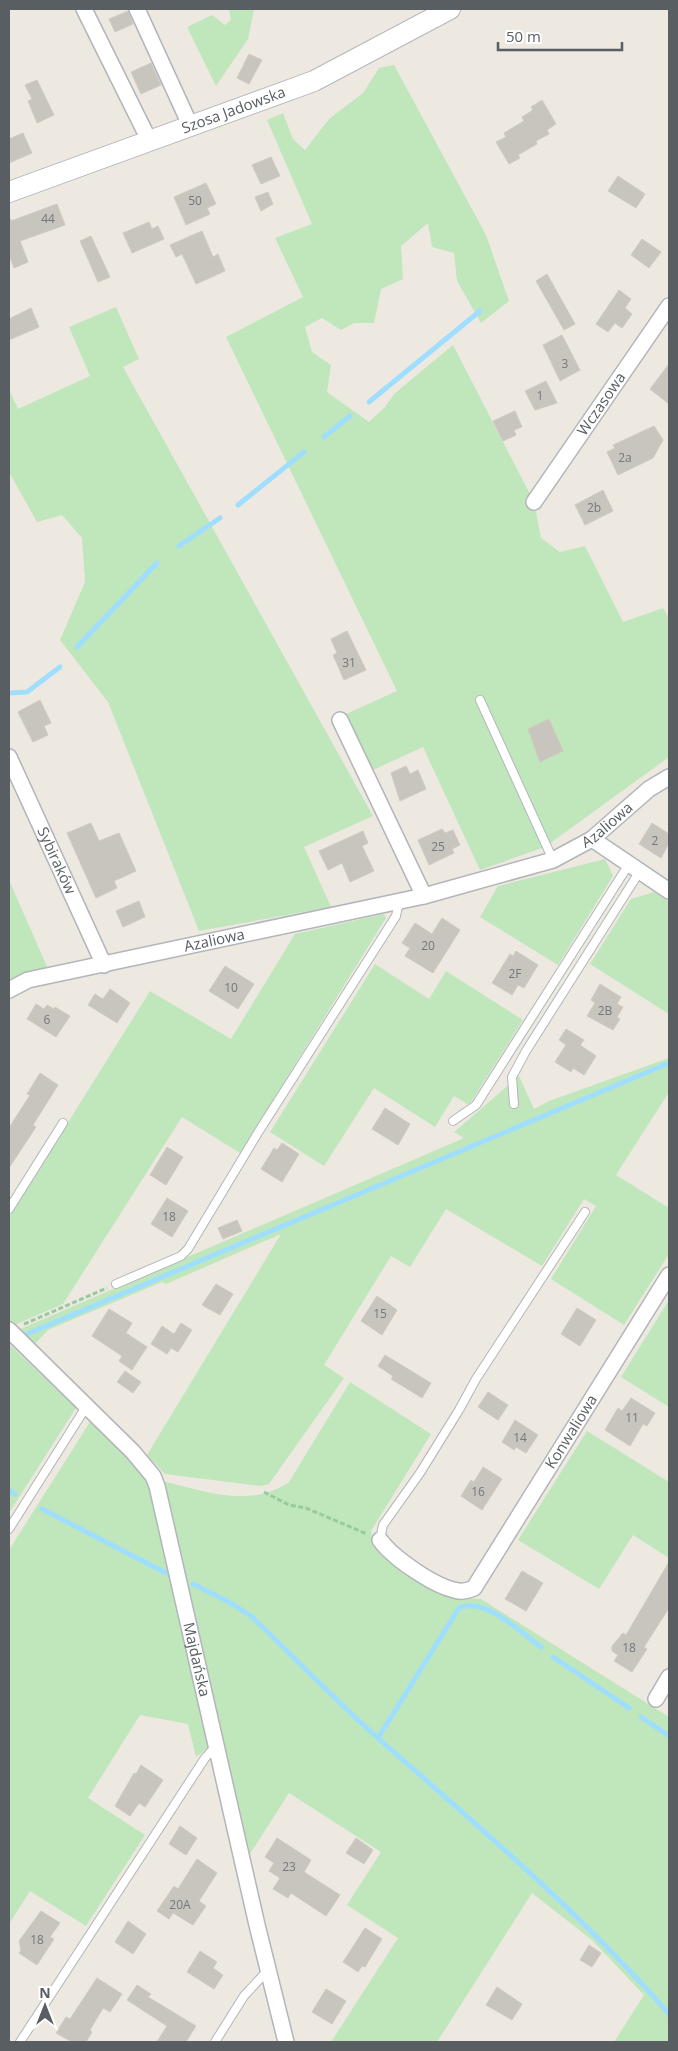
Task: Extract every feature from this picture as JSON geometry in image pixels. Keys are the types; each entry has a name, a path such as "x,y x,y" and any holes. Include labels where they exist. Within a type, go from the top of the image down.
{"main road":[{"name":"Szosa Jadowska","path":"9,191 149,140 191,127 314,81 450,9"}],"street":[{"path":"84,9 149,140"},
{"path":"137,9 191,127"},
{"name":"Wczasowa","path":"534,502 669,306"},
{"path":"340,720 424,896"},
{"name":"Sybiraków","path":"9,756 104,966"},
{"name":"Azaliowa","path":"9,990 28,980 104,966 399,902 553,860 592,839 649,789 669,778"},
{"path":"592,839 669,891"},
{"name":"Konwaliowa","path":"380,1540 397,1557 448,1588 465,1591 474,1588 669,1275"},
{"name":"Majdańska","path":"14,1328 86,1406 143,1462 157,1486 286,2042"},
{"path":"656,1698 669,1677"}],"lane":[{"path":"480,700 553,860"},
{"path":"514,1104 511,1088 512,1077 634,868"},
{"path":"453,1121 476,1105 634,868"},
{"path":"116,1284 181,1256 196,1238 259,1131 396,916 399,902"},
{"path":"9,1209 63,1123"},
{"path":"380,1540 383,1525 420,1473 459,1410 476,1378 585,1212"},
{"path":"9,1529 86,1406"},
{"path":"20,2042 205,1758 218,1745"},
{"path":"216,2042 244,1996 268,1970"}],"path":[{"path":"14,1328 116,1284"},
{"path":"264,1492 290,1506 306,1508 380,1540"}],"green space":[{"path":"229,9 254,9 248,39 216,86 187,27 212,15 225,25 231,20"},
{"path":"394,65 486,235 509,301 481,323 457,281 454,253 432,247 428,223 401,246 403,279 381,289 374,323 354,323 341,330 322,318 305,327 312,352 331,365 327,392 369,422 385,407 394,394 453,345 534,502 541,538 560,552 585,546 623,622 663,608 669,618 669,757 545,847 480,870 423,747 373,770 346,714 397,691 226,337 303,297 275,238 312,224 267,120 283,113 293,139 305,150 329,119 363,93 379,68"},
{"path":"116,307 139,359 123,367 373,816 304,847 331,907 199,931 108,702 60,640 85,582 82,538 62,515 37,522 9,472 9,389 18,409 90,376 69,327"},
{"path":"605,859 613,876 558,965 480,917 498,886"},
{"path":"9,880 48,969 9,981"},
{"path":"654,892 669,902 669,1014 590,964 631,899"},
{"path":"384,914 386,918 240,1153 182,1117 63,1304 12,1326 9,1321 9,1217 150,991 231,1039 295,934"},
{"path":"375,964 429,999 446,971 523,1020 469,1105 454,1096 435,1127 374,1088 324,1166 270,1132"},
{"path":"669,1058 669,1092 616,1175 669,1208 669,1254 624,1325 551,1279 596,1206 584,1199 542,1266 446,1209 410,1267 391,1256 324,1365 344,1378 269,1484 261,1486 165,1474 147,1455 281,1234 166,1284 162,1282 48,1330 33,1346 18,1330 464,1138 454,1132 519,1076 534,1109 549,1101"},
{"path":"669,1300 669,1407 621,1377"},
{"path":"9,1344 76,1408 9,1513"},
{"path":"350,1382 431,1434 371,1531 375,1546 466,1598 481,1599 669,1717 669,2042 614,2042 644,1995 592,1940 532,1893 437,2042 331,2042 398,1938 347,1905 381,1852 289,1793 250,1854 162,1481 227,1495 259,1495 274,1490 289,1482"},
{"path":"90,1422 136,1467 156,1501 209,1747 196,1757 188,1724 140,1715 88,1798 145,1835 86,1926 30,1891 9,1924 9,1550"},
{"path":"587,1431 669,1482 669,1558 633,1535 599,1589 518,1540"}],"building":[{"path":"128,11 133,24 115,32 109,19"},
{"path":"249,54 262,60 249,84 237,78"},
{"path":"151,63 161,85 141,94 131,72"},
{"path":"37,80 54,115 37,123 28,101 32,99 25,85"},
{"path":"542,100 556,124 547,130 549,134 536,141 537,144 518,155 520,158 509,164 496,142 506,137 504,133 524,121 522,117 533,110 531,107"},
{"path":"23,133 32,153 9,163 9,139"},
{"path":"271,157 280,176 261,184 252,165"},
{"path":"618,176 645,194 636,208 608,191"},
{"path":"206,183 216,204 207,208 210,214 186,225 174,197"},
{"path":"268,192 273,204 261,211 255,197"},
{"path":"57,204 65,225 20,241 28,262 14,268 9,255 9,216 11,221"},
{"path":"149,222 152,229 158,226 164,239 132,253 123,233"},
{"path":"202,231 213,257 218,254 225,271 196,284 182,254 176,257 170,245"},
{"path":"91,236 110,277 98,282 80,241"},
{"path":"642,239 661,252 649,268 631,255"},
{"path":"547,274 575,324 564,330 536,281"},
{"path":"619,290 631,299 625,308 632,314 622,328 615,323 608,332 596,324"},
{"path":"31,308 39,327 9,340 9,319"},
{"path":"562,335 580,370 560,381 543,345"},
{"path":"669,364 669,404 650,389"},
{"path":"546,381 557,403 535,410 525,391"},
{"path":"515,411 522,427 514,430 516,435 503,441 493,421"},
{"path":"654,426 663,440 653,458 618,475 607,452 615,448 613,445"},
{"path":"603,490 613,511 585,525 575,505"},
{"path":"347,631 366,670 344,680 333,655 337,653 331,639"},
{"path":"40,700 51,723 44,726 48,735 33,742 18,712"},
{"path":"549,719 563,751 540,762 528,729"},
{"path":"406,766 410,774 418,770 426,789 400,801 391,773"},
{"path":"91,823 99,841 119,833 136,871 114,881 117,888 96,898 67,833"},
{"path":"652,823 669,834 669,843 661,858 639,844"},
{"path":"442,829 445,833 453,830 460,845 452,849 454,853 429,865 418,840"},
{"path":"363,831 368,843 362,846 374,871 350,882 342,863 328,870 319,851"},
{"path":"139,901 145,917 123,927 116,911"},
{"path":"442,918 460,930 433,973 405,956 410,948 402,943 415,923 432,934"},
{"path":"516,951 538,965 524,988 518,985 512,995 492,983 510,954 513,956"},
{"path":"225,966 254,984 238,1009 209,991"},
{"path":"600,984 621,997 617,1004 623,1007 617,1017 620,1019 613,1030 587,1016 595,1003 591,1000"},
{"path":"110,989 130,1003 117,1023 88,1005 95,994 103,999"},
{"path":"36,1004 44,1009 47,1005 54,1009 55,1007 70,1016 56,1037 27,1019"},
{"path":"566,1029 584,1040 580,1045 596,1056 584,1075 573,1068 571,1072 555,1062 566,1045 559,1040"},
{"path":"40,1073 58,1085 33,1125 36,1127 9,1168 9,1128 30,1095 27,1094"},
{"path":"385,1108 410,1124 398,1145 372,1129"},
{"path":"282,1143 299,1154 282,1182 261,1169 274,1148 277,1150"},
{"path":"167,1147 183,1157 166,1185 150,1175"},
{"path":"167,1198 188,1211 172,1237 151,1224"},
{"path":"237,1220 242,1231 223,1239 218,1228"},
{"path":"216,1284 233,1294 220,1315 202,1305"},
{"path":"377,1296 397,1310 382,1335 361,1321"},
{"path":"577,1308 596,1320 580,1346 561,1334"},
{"path":"109,1309 132,1323 126,1333 147,1347 132,1370 119,1361 122,1356 92,1336"},
{"path":"181,1323 192,1330 178,1352 171,1348 167,1354 151,1344 162,1326 174,1334"},
{"path":"385,1355 431,1383 422,1398 391,1379 393,1376 378,1366"},
{"path":"125,1371 141,1382 133,1393 117,1382"},
{"path":"488,1392 508,1405 498,1420 478,1407"},
{"path":"631,1398 655,1413 647,1426 643,1424 630,1446 605,1430 618,1408 622,1411"},
{"path":"515,1420 538,1435 526,1453 516,1447 514,1450 502,1442"},
{"path":"483,1467 502,1479 482,1510 461,1496 471,1480 474,1482"},
{"path":"669,1562 669,1608 644,1647 647,1649 632,1672 614,1661 618,1655 612,1651 612,1646 623,1633 626,1635"},
{"path":"522,1571 543,1583 526,1611 505,1599"},
{"path":"141,1765 163,1780 145,1807 139,1803 130,1816 115,1806 134,1773 136,1774"},
{"path":"180,1826 197,1838 186,1855 169,1844"},
{"path":"277,1838 311,1860 304,1872 340,1895 326,1916 291,1893 288,1898 273,1889 280,1878 269,1871 274,1863 265,1857"},
{"path":"356,1838 373,1850 364,1864 346,1853"},
{"path":"197,1859 217,1873 199,1901 206,1906 193,1925 173,1913 169,1919 157,1911 174,1886 178,1889"},
{"path":"41,1911 60,1923 50,1937 54,1939 37,1965 19,1953 21,1950 19,1941"},
{"path":"128,1921 146,1934 133,1954 115,1942"},
{"path":"365,1928 382,1939 365,1967 362,1966 358,1972 343,1962"},
{"path":"589,1945 601,1953 592,1967 580,1960"},
{"path":"200,1951 217,1962 213,1968 223,1975 214,1989 187,1972"},
{"path":"97,1978 122,1994 110,2012 103,2008 90,2030 92,2032 86,2042 72,2042 56,2033 66,2017 70,2019"},
{"path":"137,1985 151,1994 148,1997 196,2026 186,2042 157,2042 167,2026 127,2000"},
{"path":"497,1987 522,2004 512,2020 486,2005"},
{"path":"326,1989 346,2001 332,2024 312,2012"}],"waterway":[{"path":"369,402 480,311"},
{"path":"324,437 350,416"},
{"path":"238,505 304,452"},
{"path":"179,546 220,518"},
{"path":"77,647 157,563"},
{"path":"9,693 27,692 60,667"},
{"path":"27,1334 669,1063"},
{"path":"9,1490 15,1494"},
{"path":"42,1509 170,1575"},
{"path":"193,1584 229,1602 251,1616 363,1724 492,1838 565,1906 636,1977 669,2014"},
{"path":"378,1738 459,1608 469,1606 480,1607 491,1611 541,1647"},
{"path":"553,1657 629,1708"},
{"path":"641,1717 669,1736"}]}
